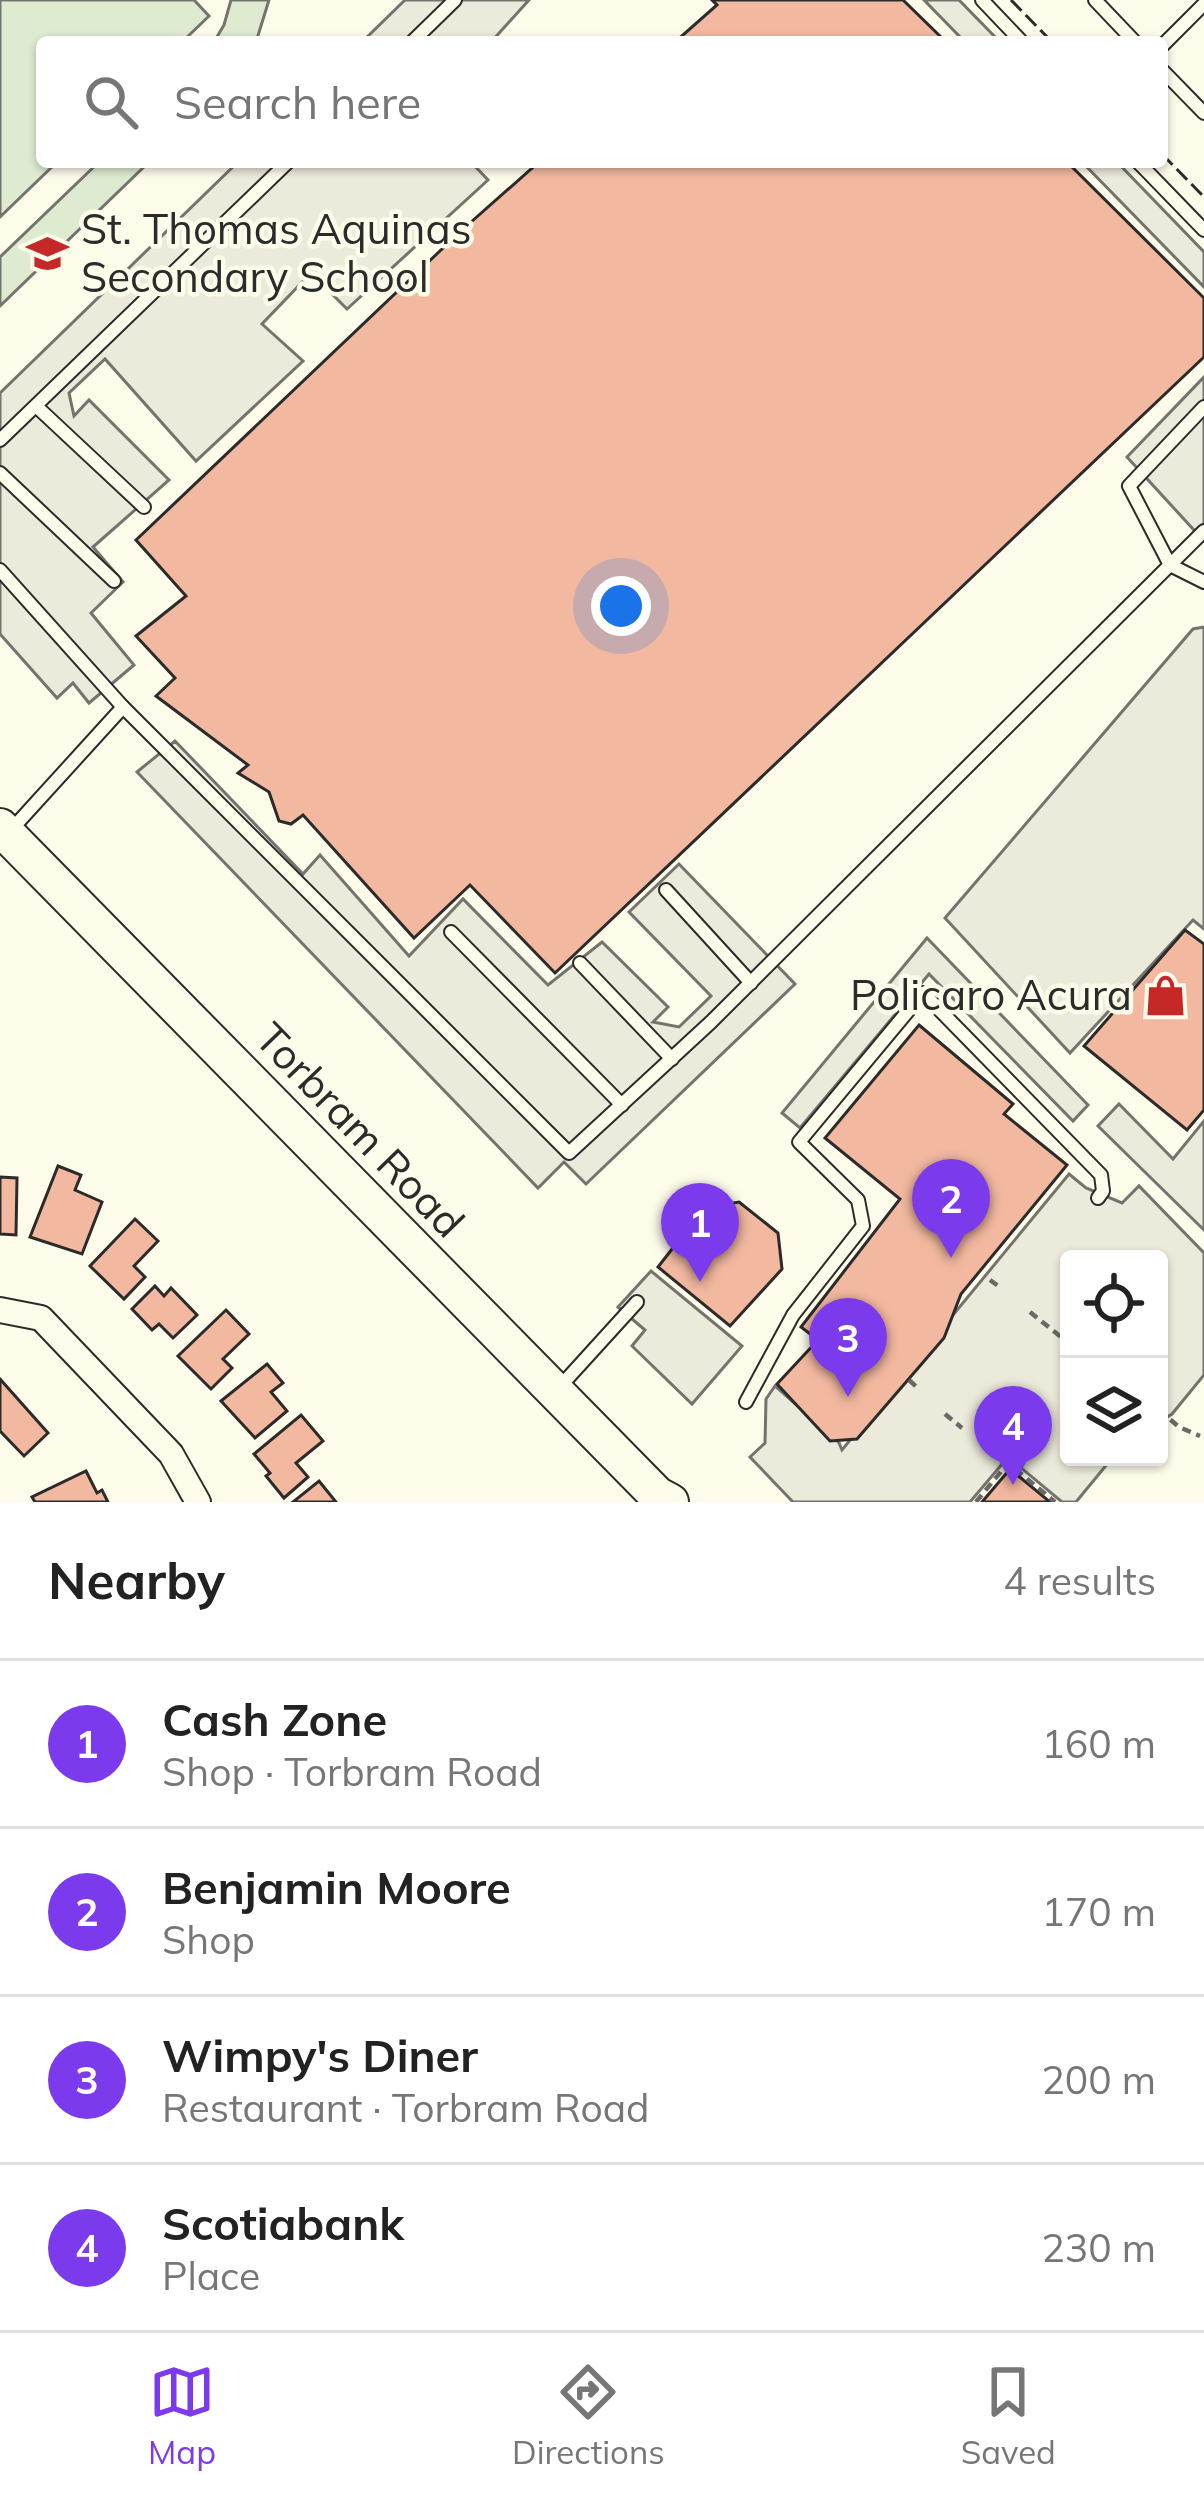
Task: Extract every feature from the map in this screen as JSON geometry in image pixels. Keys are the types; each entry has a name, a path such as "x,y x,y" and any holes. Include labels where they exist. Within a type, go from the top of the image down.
{"main road":[{"name":"Torbram Road","path":"2,834 660,1500"}],"street":[{"path":"0,1310 40,1318 171,1454 198,1502"}],"lane":[{"path":"418,36 455,0"},
{"path":"982,0 1016,36"},
{"path":"1095,0 1129,36"},
{"path":"1168,40 1204,4"},
{"path":"1168,76 1204,113"},
{"path":"0,440 282,168"},
{"path":"1144,168 1204,230"},
{"path":"36,406 144,507"},
{"path":"1204,407 1129,485 1170,565 1204,582"},
{"path":"0,473 114,581"},
{"path":"0,570 123,707 569,1153 751,983 1204,531"},
{"path":"2,834 123,707"},
{"path":"666,890 751,983"},
{"path":"451,932 622,1106"},
{"path":"580,963 672,1059"},
{"path":"746,1402 793,1315 863,1226 858,1200 799,1142 923,993 1101,1175 1103,1191 1098,1198"},
{"path":"555,1393 638,1302"}],"path":[{"path":"990,1280 1001,1288"},
{"path":"1030,1312 1060,1336"},
{"path":"909,1380 920,1390"},
{"path":"945,1414 962,1428"},
{"path":"1168,1418 1200,1436"},
{"path":"988,1448 1055,1502"},
{"path":"976,1502 1008,1463"}],"green space":[{"path":"0,0 194,0 209,16 188,36 36,36 36,168 51,168 0,217"},
{"path":"231,0 269,0 258,36 218,36"},
{"path":"93,168 143,168 0,306 0,257"}],"shaded area":[{"path":"405,0 529,0 496,36 368,36"},
{"path":"924,0 959,0 994,36 959,36"},
{"path":"232,168 477,168 488,180 347,309 311,273 262,324 303,361 196,461 105,359 69,393 74,416 89,400 169,480 93,547 123,582 91,613 134,665 89,703 73,683 57,698 0,634 0,393"},
{"path":"1088,168 1123,168 1204,252 1204,287"},
{"path":"1204,377 1204,541 1127,457"},
{"path":"1204,627 1204,929 1193,920 1070,1053 945,918 1193,629"},
{"path":"175,741 303,874 320,855 409,956 463,899 548,985 602,942 668,1007 653,1022 679,1027 711,996 629,912 679,864 795,984 586,1184 564,1162 538,1188 137,772"},
{"path":"927,938 1088,1105 1073,1121 929,974 800,1128 782,1113"},
{"path":"1119,1104 1173,1159 1204,1121 1204,1230 1098,1126"},
{"path":"1069,1174 1086,1188 1122,1203 1139,1186 1204,1253 1204,1375 1168,1416 1168,1250 1060,1250 1060,1466 1106,1466 1076,1502 1062,1502 1008,1457 970,1502 793,1502 750,1457 765,1443 766,1399 775,1386 842,1450"},
{"path":"651,1271 742,1346 692,1404 632,1346 645,1330 618,1307"}],"building":[{"path":"712,0 903,0 940,36 682,36 717,5"},
{"path":"532,168 1073,168 1204,298 1204,357 555,973 470,885 414,938 303,815 291,824 279,821 269,792 238,773 248,765 156,696 175,678 136,636 186,596 136,540"},
{"name":"Policaro Acura","path":"1185,930 1204,944 1204,1110 1187,1130 1084,1046"},
{"path":"919,1025 1013,1104 1004,1114 1067,1165 961,1294 944,1338 857,1439 830,1441 777,1384 818,1340 801,1327 900,1199 825,1138"},
{"path":"58,1166 81,1175 75,1190 102,1202 82,1254 30,1237"},
{"path":"0,1177 17,1178 16,1235 0,1234"},
{"path":"739,1202 778,1233 782,1269 730,1326 658,1267 704,1208"},
{"path":"135,1219 158,1241 134,1266 145,1277 124,1299 90,1266"},
{"path":"155,1286 164,1296 171,1288 197,1315 173,1338 159,1324 152,1330 132,1309"},
{"path":"226,1310 249,1334 223,1359 232,1368 211,1389 178,1356"},
{"path":"267,1364 283,1383 271,1392 287,1411 255,1438 221,1401"},
{"path":"0,1379 48,1433 24,1456 0,1431"},
{"path":"301,1415 323,1441 296,1463 308,1477 284,1498 254,1454"},
{"path":"1010,1469 1050,1502 982,1502"},
{"path":"86,1471 97,1493 102,1490 108,1502 35,1502 32,1497"},
{"path":"319,1481 336,1502 293,1502"}],"fence":[{"path":"1011,0 1046,36"},
{"path":"1168,160 1204,197"}],"place":[{"name":"St. Thomas Aquinas Secondary School","path":"47,253"},
{"name":"Policaro Acura","path":"1166,995"},
{"name":"Benjamin Moore","path":"951,1258"},
{"name":"Cash Zone","path":"700,1282"},
{"name":"Wimpy's Diner","path":"848,1397"},
{"name":"Scotiabank","path":"1013,1485"}]}
